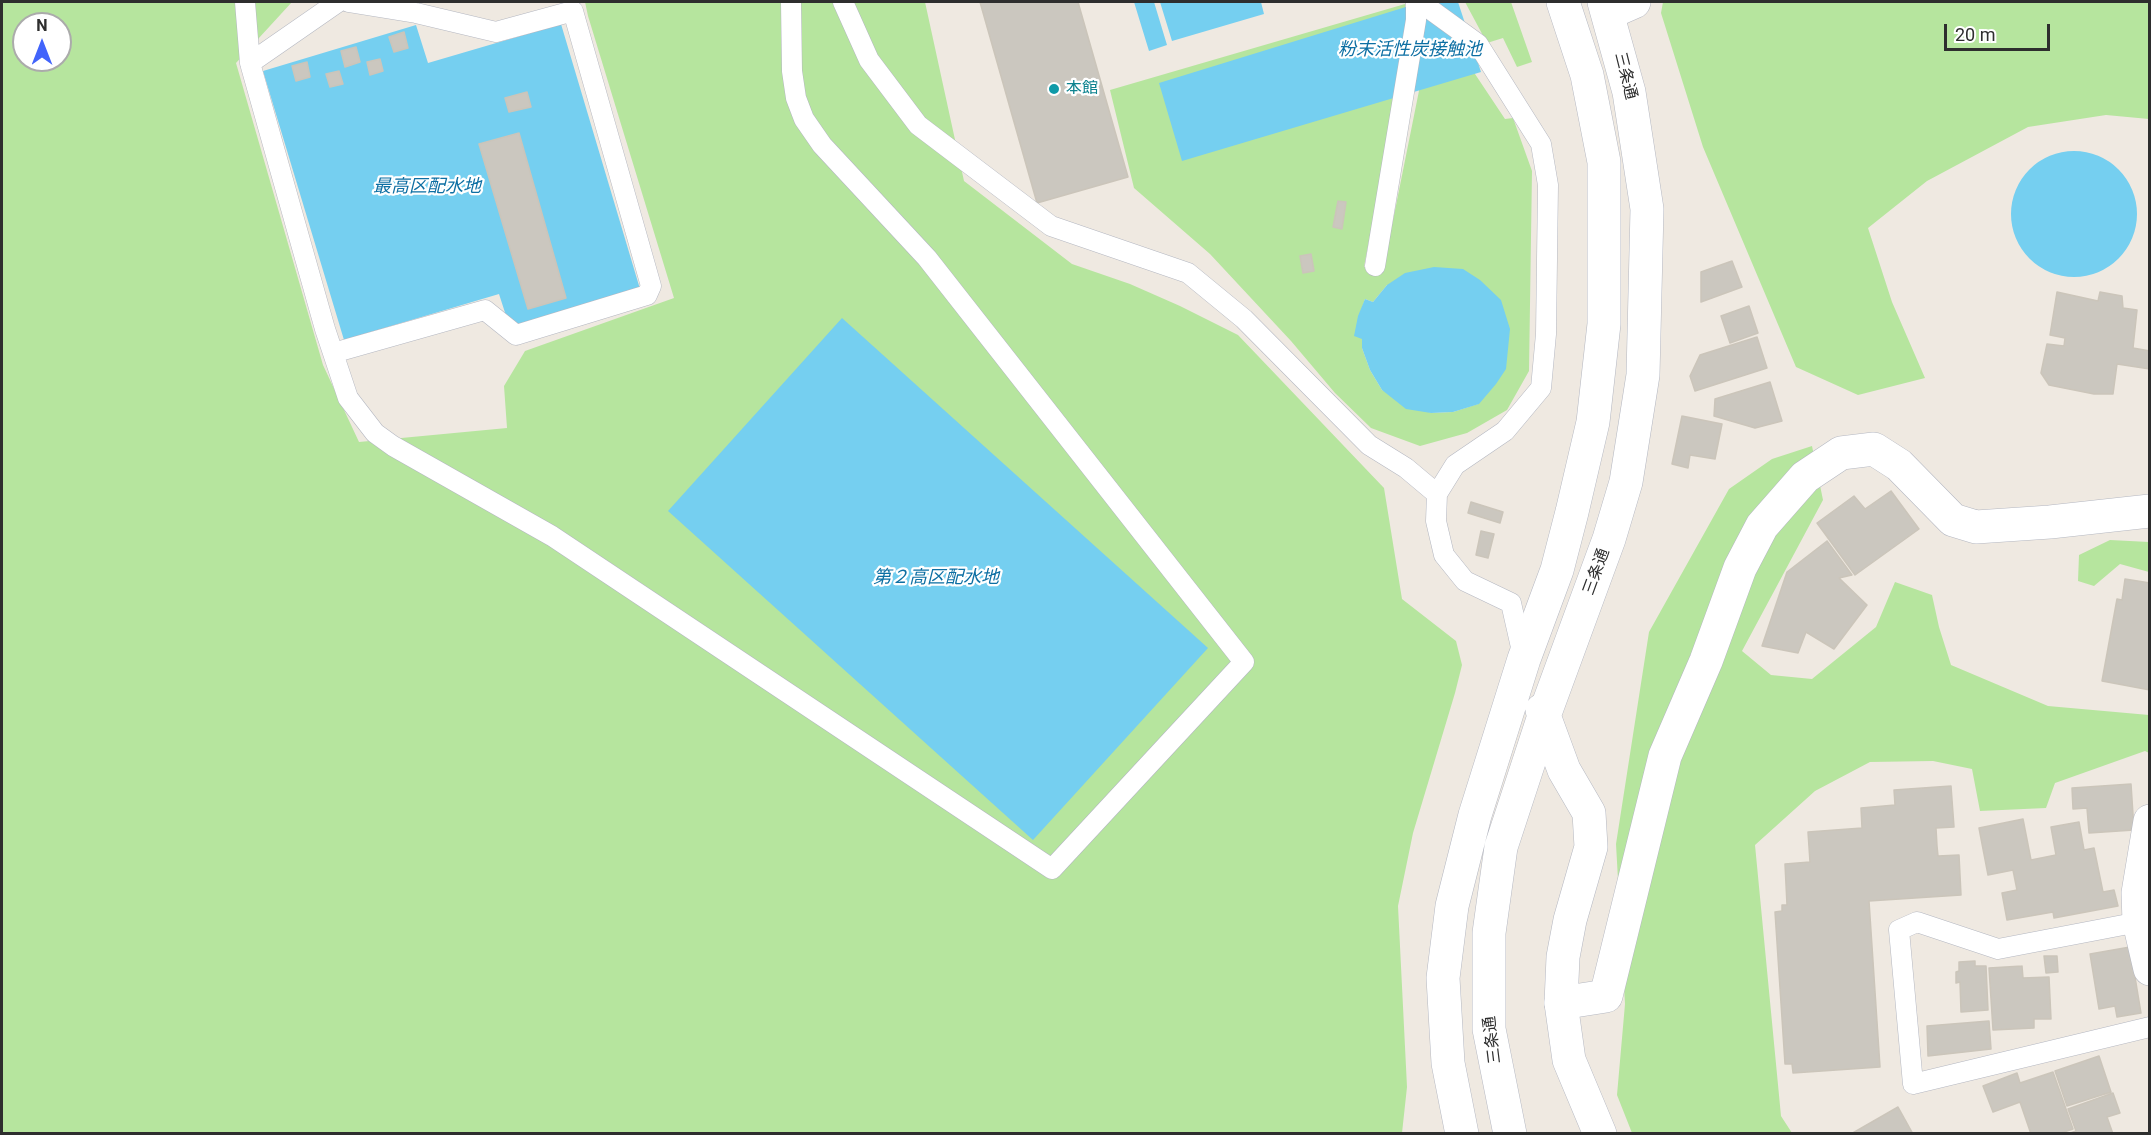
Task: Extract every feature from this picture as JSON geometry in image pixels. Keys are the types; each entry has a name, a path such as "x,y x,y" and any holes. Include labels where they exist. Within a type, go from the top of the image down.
{"main road":[{"path":"1462,1134 1448,1063 1443,978 1452,906 1475,814 1524,659 1557,570 1593,422 1604,324 1604,162 1587,75 1563,2"},
{"name":"三条通","path":"1510,1134 1489,1029 1489,933 1501,847 1544,716 1609,539 1632,447 1642,375 1647,209 1616,5"},
{"path":"1561,1003 1606,996 1665,756 1706,661 1740,568 1762,526 1805,477 1841,453 1874,449 1899,465 1953,520 1976,527 2150,511"},
{"path":"1524,659 1564,770 1589,813 1591,847 1570,920 1563,957 1561,1003 1569,1060 1600,1134"},
{"path":"2150,821 2138,893 2139,922 2150,969"}],"lane":[{"path":"245,2 250,63 333,353 348,398 375,433 393,446 552,536 1052,869 1244,662 927,258 822,145 804,119 796,98 792,71 791,2"},
{"path":"250,63 338,2"},
{"path":"333,353 485,310 516,335 647,295 651,286 573,11 496,32 416,13 348,2"},
{"path":"843,2 869,60 918,125 1051,226 1188,273 1244,319 1369,445 1406,468 1437,494"},
{"path":"1375,266 1418,2 1478,44 1541,144 1548,185 1546,334 1541,388 1505,430 1455,465 1437,494 1436,521 1444,555 1465,580 1511,603 1524,659"},
{"path":"2139,922 1998,949 1917,922 1899,930 1913,1084 2150,1027"}],"green space":[{"path":"2,2 292,2 236,63 323,365 359,442 507,428 504,386 525,351 674,298 585,2 925,2 964,181 1072,264 1130,284 1238,335 1384,488 1402,599 1456,641 1462,665 1413,833 1398,906 1407,1087 1402,1133 2,1134"},
{"path":"1465,2 1511,2 1532,62 1517,67 1503,38 1487,43"},
{"path":"1663,2 2149,2 2149,119 2106,115 2028,127 1927,181 1868,228 1892,302 1925,378 1858,395 1796,367 1703,147 1661,13"},
{"path":"1405,4 1405,51 1364,267 1383,270 1431,31 1467,62 1505,119 1513,118 1532,171 1529,371 1507,410 1467,433 1420,446 1371,428 1335,393 1291,341 1210,254 1134,188 1110,90","holes":["1387,285 1478,404 1453,412 1431,413 1382,390 1370,370 1362,348 1362,308 1365,299 1373,302"]},
{"path":"1812,446 1823,500 1742,651 1771,675 1812,679 1876,627 1895,582 1932,595 1951,665 2048,706 2149,715 2149,753 2145,751 2055,783 2046,808 1980,811 1972,769 1933,761 1870,762 1815,791 1755,845 1781,1116 1792,1133 1632,1133 1617,1095 1625,1004 1616,844 1649,632 1729,489 1772,459"},
{"path":"2110,540 2149,542 2149,572 2120,564 2094,586 2078,581 2079,555"}],"water":[{"path":"1134,2 1154,2 1167,45 1149,51"},
{"path":"1160,2 1261,2 1264,14 1172,41"},
{"name":"粉末活性炭接触池","path":"1422,2 1458,2 1481,72 1182,161 1159,83"},
{"name":"最高区配水地","path":"561,24 640,289 510,328 499,294 344,340 263,71 416,25 428,63"},
{"path":"2074,151 2098,156 2119,169 2132,190 2137,214 2132,238 2119,259 2098,272 2074,277 2050,272 2029,259 2016,238 2011,214 2016,190 2029,169 2050,156"},
{"path":"1434,267 1463,269 1480,280 1501,300 1510,329 1506,369 1496,384 1479,404 1453,412 1431,413 1406,409 1382,390 1370,370 1362,348 1362,339 1354,336 1358,316 1365,299 1373,302 1387,285 1405,273"},
{"name":"第２高区配水地","path":"842,318 1208,648 1033,840 668,511"}],"building":[{"name":"本館","path":"980,2 1078,2 1128,177 1037,203"},
{"path":"404,32 408,48 394,52 389,37"},
{"path":"356,47 360,62 345,67 341,51"},
{"path":"380,59 383,71 370,75 367,62"},
{"path":"307,62 310,77 296,81 292,66"},
{"path":"339,71 343,84 330,87 326,74"},
{"path":"527,92 531,107 509,112 505,98"},
{"path":"519,133 566,298 528,309 479,144"},
{"path":"1338,201 1346,202 1342,229 1333,227"},
{"path":"1311,254 1314,271 1303,273 1300,256"},
{"path":"1732,261 1742,287 1701,302 1701,272"},
{"path":"2057,292 2098,301 2100,292 2122,296 2123,308 2137,310 2133,348 2150,351 2150,369 2117,364 2113,394 2094,394 2049,385 2041,373 2047,344 2064,346 2065,338 2050,335"},
{"path":"1749,306 1758,333 1730,343 1721,316"},
{"path":"1757,337 1767,368 1695,391 1690,376 1700,355"},
{"path":"1770,382 1782,421 1755,428 1714,416 1715,399"},
{"path":"1682,416 1722,424 1715,459 1690,455 1688,468 1672,464"},
{"path":"1891,491 1919,529 1855,575 1817,523 1854,496 1865,509"},
{"path":"1471,502 1503,512 1500,523 1468,513"},
{"path":"1481,531 1494,534 1488,558 1476,555"},
{"path":"1827,541 1852,575 1839,578 1867,605 1834,649 1806,632 1798,653 1762,646 1787,572"},
{"path":"2125,579 2150,583 2150,690 2102,681 2117,599 2122,600"},
{"path":"2131,784 2134,830 2089,833 2087,808 2073,809 2072,788"},
{"path":"1951,786 1954,827 1936,828 1937,846 1938,856 1959,855 1961,895 1869,901 1880,1067 1793,1073 1792,1064 1785,1064 1775,912 1782,911 1782,905 1787,905 1785,864 1810,862 1808,832 1862,828 1861,808 1895,805 1894,790"},
{"path":"2023,819 2031,860 2056,855 2051,827 2079,822 2084,850 2094,848 2103,892 2114,890 2118,906 2054,918 2053,912 2007,920 2002,893 2017,890 2013,870 1988,875 1979,828"},
{"path":"2130,947 2141,1013 2117,1017 2115,1006 2099,1009 2090,954"},
{"path":"2044,956 2057,956 2058,972 2046,973"},
{"path":"1975,961 1975,966 1986,966 1988,1010 1961,1012 1960,982 1956,983 1956,972 1959,971 1959,962"},
{"path":"2022,966 2023,978 2049,977 2051,1019 2034,1019 2034,1028 1993,1030 1989,968"},
{"path":"1989,1021 1991,1049 1928,1056 1927,1026"},
{"path":"2099,1056 2111,1092 2067,1106 2055,1071"},
{"path":"2053,1072 2073,1129 2058,1134 2031,1134 2020,1102 1993,1112 1983,1086 2017,1073 2020,1083"},
{"path":"2113,1093 2120,1113 2107,1117 2113,1134 2068,1134 2076,1131 2068,1109"},
{"path":"1898,1107 1913,1134 1851,1134"}],"place":[{"name":"本館","path":"1054,89"}]}
